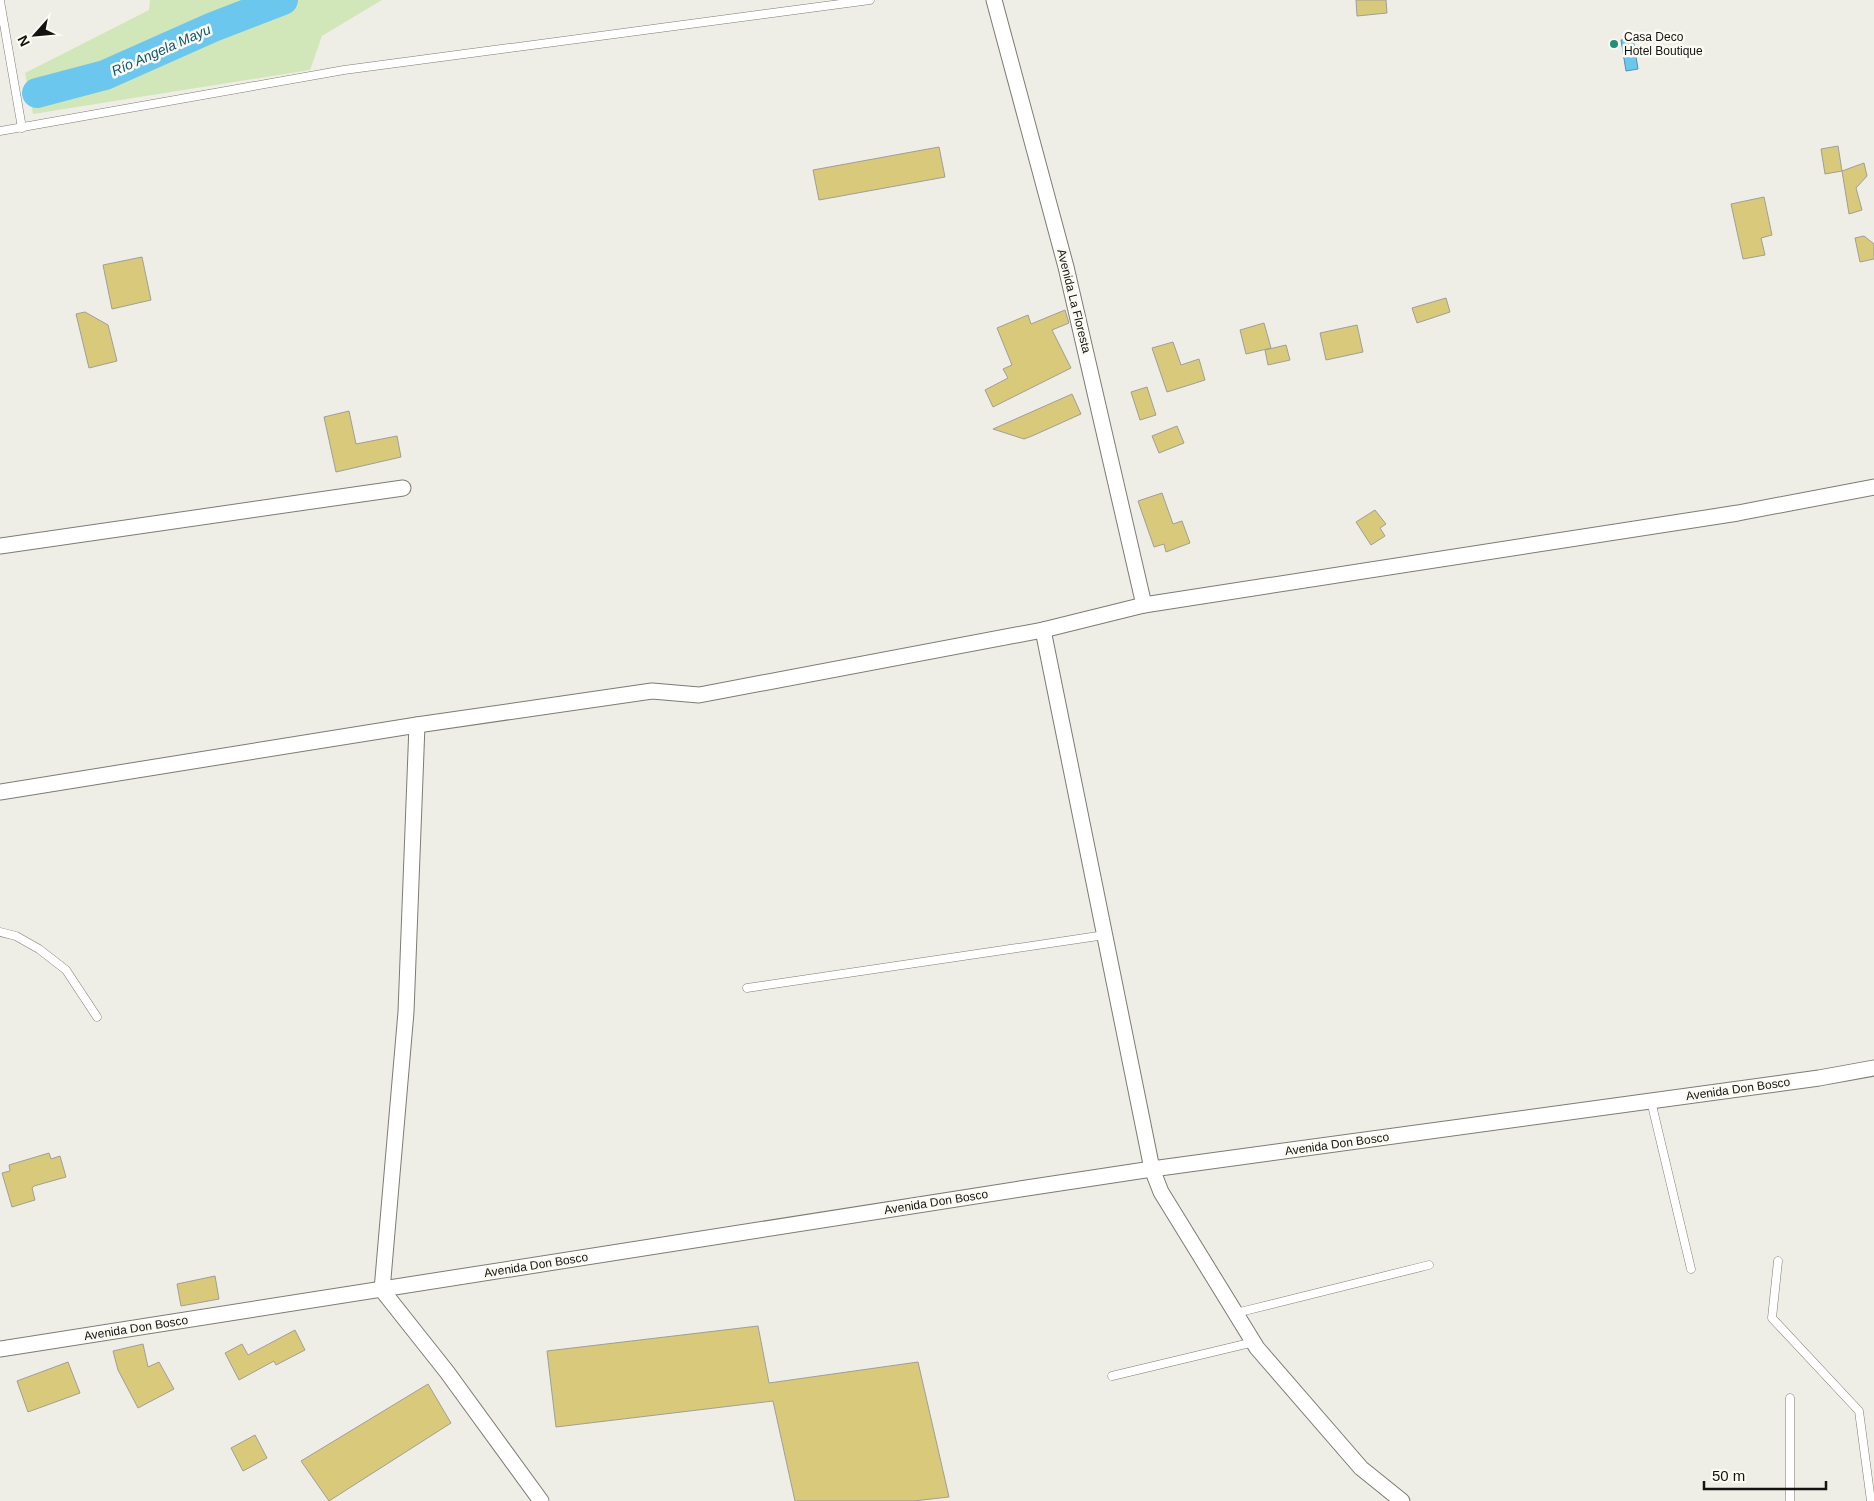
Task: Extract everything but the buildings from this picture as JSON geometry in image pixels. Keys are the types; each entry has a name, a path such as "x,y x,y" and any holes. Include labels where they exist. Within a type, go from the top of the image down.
{"street":[{"name":"Avenida La Floresta","path":"994,0 1066,266 1144,605"},
{"path":"0,546 403,488"},
{"path":"0,792 417,725 652,692 699,694 1043,630 1144,605 1738,513 1874,488"},
{"path":"1043,630 1152,1169 1161,1192 1254,1342 1361,1468 1402,1501"},
{"path":"417,725 406,1012 382,1290 447,1372 541,1501"},
{"name":"Avenida Don Bosco","path":"0,1349 1152,1169 1819,1078 1874,1068"}],"lane":[{"path":"0,131 344,70 870,0"},
{"path":"0,1 22,128"},
{"path":"0,932 16,936 66,970 97,1017"},
{"path":"747,988 1105,935"},
{"path":"1651,1101 1691,1269"},
{"path":"1778,1261 1772,1318 1859,1411 1871,1501"},
{"path":"1236,1313 1429,1265"},
{"path":"1112,1376 1254,1342"},
{"path":"1790,1398 1790,1501"}],"green space":[{"path":"150,0 382,0 322,36 310,70 33,114 25,73 149,10"}],"water":[{"path":"1633,38 1638,69 1626,71 1621,40"}],"waterway":[{"name":"Río Angela Mayu","path":"37,93 105,75 213,27 283,0"}],"place":[{"name":"Casa Deco Hotel Boutique","path":"1614,44"}]}
